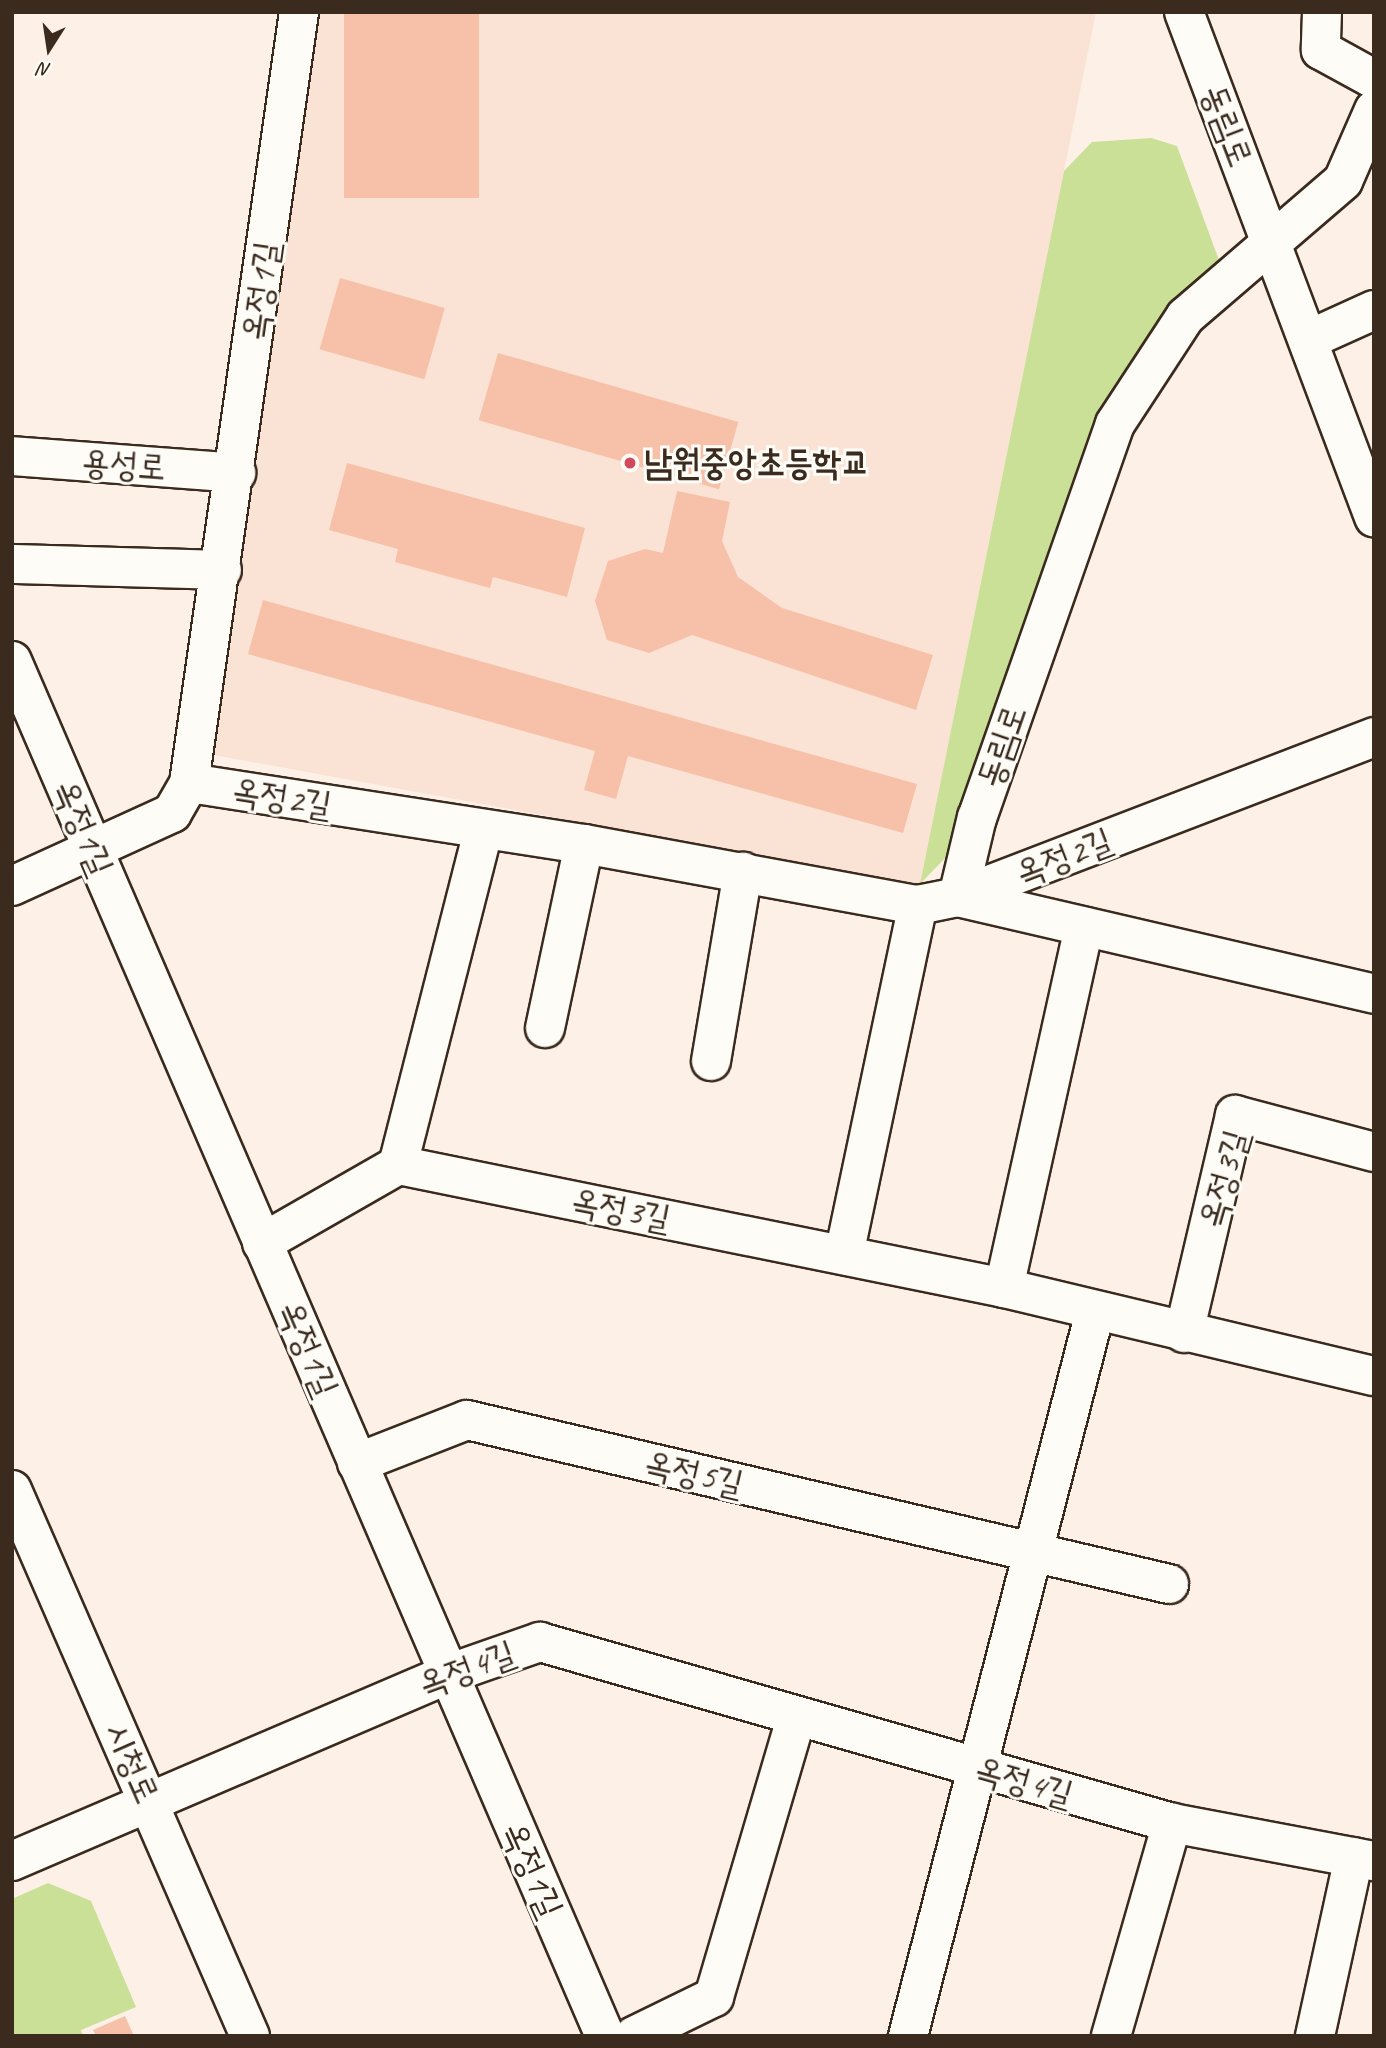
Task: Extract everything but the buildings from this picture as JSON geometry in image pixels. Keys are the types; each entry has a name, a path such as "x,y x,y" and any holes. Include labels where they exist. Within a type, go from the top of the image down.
{"street":[{"name":"옥정1길","path":"189,783 236,473 299,12"},
{"name":"동림로","path":"1184,12 1310,339 1374,517"},
{"path":"1322,12 1321,50 1374,79"},
{"path":"1270,239 1343,181 1374,110"},
{"name":"동림로","path":"958,897 977,817 1115,424 1185,317 1270,239"},
{"path":"1310,339 1374,310"},
{"name":"용성로","path":"12,456 236,473"},
{"path":"12,564 222,570"},
{"name":"옥정1길","path":"12,661 445,1675 605,2036"},
{"name":"옥정2길","path":"12,886 172,813 189,783 483,831 584,844 918,905 958,897 1374,737"},
{"path":"262,1243 398,1165 483,831"},
{"path":"545,1028 584,844"},
{"path":"711,1062 743,872"},
{"path":"958,897 1374,994"},
{"path":"844,1255 918,905"},
{"path":"1004,1288 1084,927"},
{"name":"옥정3길","path":"1185,1333 1235,1115 1374,1152"},
{"name":"옥정3길","path":"398,1165 1004,1288 1095,1312 1374,1376"},
{"path":"908,2036 1036,1556 1095,1312"},
{"name":"옥정5길","path":"357,1464 467,1420 1036,1556 1169,1584"},
{"name":"시청로","path":"12,1490 250,2036"},
{"name":"옥정4길","path":"12,1861 147,1799 445,1675 540,1642 796,1718 1172,1823 1364,1859 1315,2036"},
{"path":"634,2036 714,1997 796,1718"},
{"path":"1111,2036 1172,1823"}],"shaded area":[{"name":"남원중앙초등학교","path":"320,12 1096,12 920,884 214,755"}],"green space":[{"path":"1151,138 1177,146 1220,263 1161,315 1101,421 947,856 920,884 1064,171 1092,142"},
{"path":"48,1883 91,1901 136,2007 81,2030 83,2036 12,2036 12,1899"}],"place":[{"name":"남원중앙초등학교","path":"630,463"}]}
